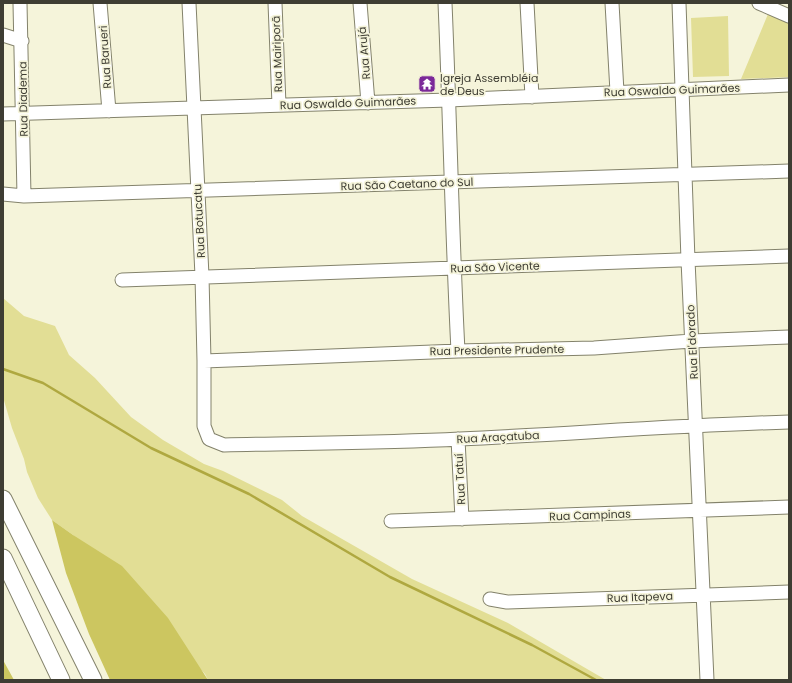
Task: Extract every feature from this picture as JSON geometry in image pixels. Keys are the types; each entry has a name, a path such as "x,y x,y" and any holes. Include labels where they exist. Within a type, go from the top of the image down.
{"main road":[{"path":"3,499 93,680"},
{"path":"3,558 61,680"}],"street":[{"name":"Rua Diadema","path":"20,3 22,41 24,196"},
{"name":"Rua Barueri","path":"100,3 109,111"},
{"name":"Rua Botucatu","path":"189,3 202,276 204,426 209,439"},
{"name":"Rua Mairiporã","path":"275,3 279,105"},
{"name":"Rua Arujá","path":"360,3 368,103"},
{"path":"445,3 458,351"},
{"path":"527,3 532,97"},
{"path":"612,3 617,92"},
{"name":"Rua El'dorado","path":"679,3 688,260 707,680"},
{"path":"759,3 789,16"},
{"path":"3,36 22,41"},
{"name":"Rua Oswaldo Guimarães","path":"3,114 23,115 532,97 789,85"},
{"name":"Rua São Caetano do Sul","path":"3,194 24,196 197,191 789,171"},
{"name":"Rua São Vicente","path":"122,280 789,256"},
{"name":"Rua Presidente Prudente","path":"204,361 458,351 594,348 692,340 789,338"},
{"name":"Rua Araçatuba","path":"209,439 224,445 458,439 696,425 789,422"},
{"name":"Rua Tatuí","path":"458,439 462,518"},
{"name":"Rua Campinas","path":"392,522 462,518 789,507"},
{"name":"Rua Itapeva","path":"490,599 507,602 789,592"}],"shaded area":[{"path":"768,14 789,23 789,77 741,79"},
{"path":"728,16 729,76 693,77 691,18"},
{"path":"3,298 24,316 55,326 69,355 95,378 131,417 163,440 204,464 223,471 282,500 302,516 412,579 508,623 606,680 208,680 205,674 73,535 52,520 38,498 27,472 3,397"},
{"path":"52,520 122,566 168,618 208,680 110,680 89,634 66,573"},
{"path":"3,660 14,680 3,680"}],"waterway":[{"path":"3,369 43,383 151,448 249,494 390,577 532,645 596,680"}],"place":[{"name":"Igreja Assembléia de Deus","path":"427,84"}]}
